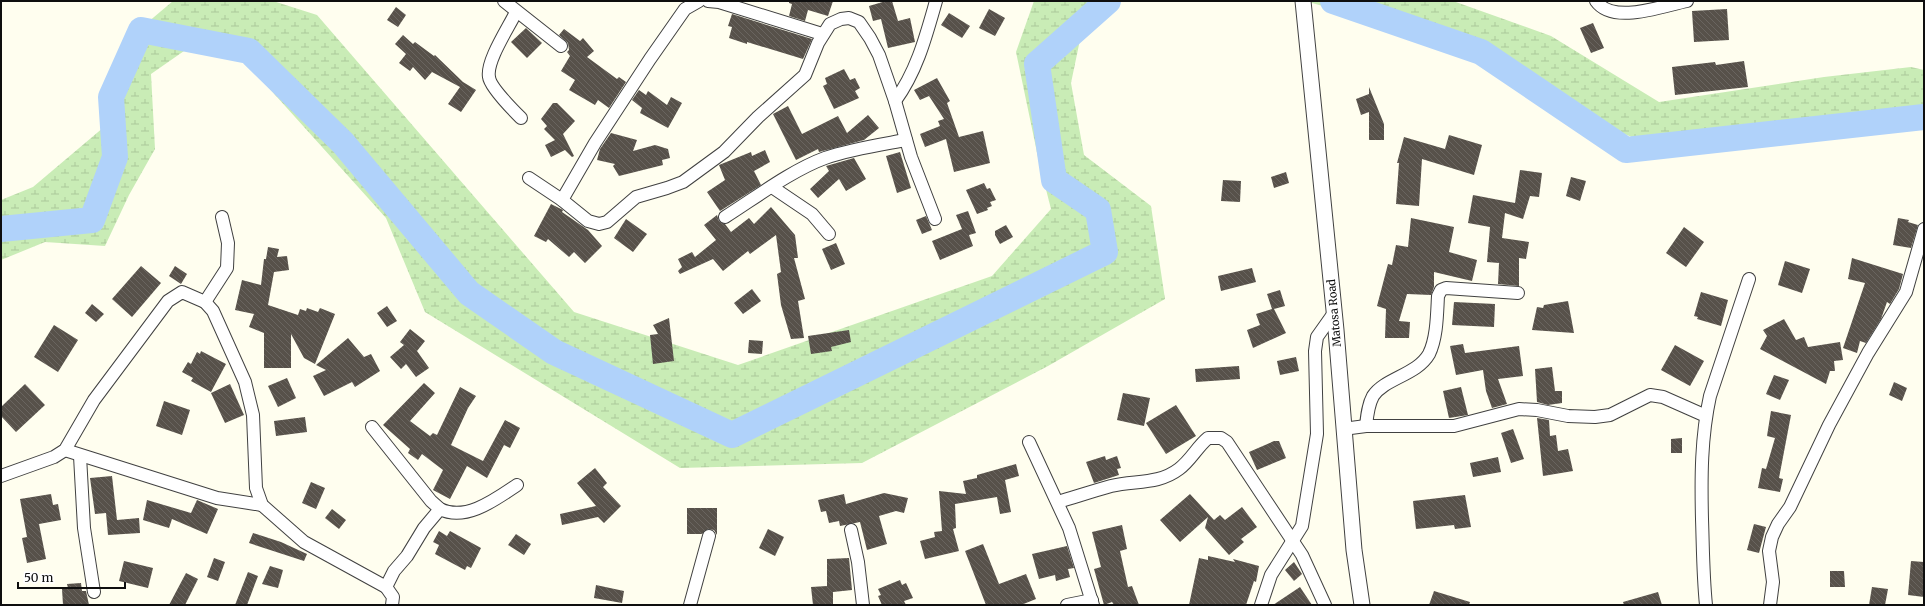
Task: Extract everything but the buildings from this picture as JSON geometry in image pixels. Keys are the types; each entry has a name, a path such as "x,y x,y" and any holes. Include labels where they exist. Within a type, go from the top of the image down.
{"street":[{"path":"504,1 561,46"},
{"path":"562,200 595,142 654,53 685,10 699,1"},
{"path":"708,1 719,2 822,34"},
{"path":"895,101 907,85 913,73 936,1"},
{"name":"Matosa Road","path":"1303,1 1334,313 1354,550 1362,605"},
{"path":"1596,1 1601,8 1618,14 1687,1"},
{"path":"516,12 489,65 488,78 506,103 521,118"},
{"path":"529,178 562,200 588,221 600,224 607,222 636,196 668,188 683,182 724,152 758,117 805,75 822,34 830,24 841,19 850,18 859,22 870,38 878,55 895,101 906,140 935,219"},
{"path":"725,217 772,187 825,159 866,148 906,140"},
{"path":"772,187 812,214 829,234"},
{"path":"205,302 227,268 228,242 222,217"},
{"path":"1770,605 1773,582 1769,551 1772,537 1778,524 1790,507 1829,425 1868,353 1906,292 1924,229"},
{"path":"1706,605 1703,578 1701,467 1706,416 1710,396 1749,279"},
{"path":"1366,426 1368,409 1373,396 1380,389 1410,372 1429,354 1433,342 1438,296 1441,290 1446,288 1518,293"},
{"path":"1,476 54,457 65,450 94,400 168,301 182,292 205,302 213,310 245,382 253,415 256,488 262,505 304,542 386,587 393,597 392,605"},
{"path":"1261,605 1271,575 1294,542 1302,526 1317,434 1315,351 1317,336 1334,313"},
{"path":"1343,429 1366,426 1454,426 1520,409 1538,410 1568,416 1595,417 1610,415 1650,396 1663,397 1706,416"},
{"path":"372,427 431,502 447,512 477,509 490,503 517,485"},
{"path":"1058,502 1112,486 1152,482 1166,477 1179,469 1192,458 1208,438 1215,436 1221,438 1227,442 1294,542 1326,605"},
{"path":"1029,442 1069,528 1093,603 1067,605"},
{"path":"65,450 80,456 217,498 262,505"},
{"path":"80,456 84,528 94,592"},
{"path":"386,587 394,571 407,556 424,528 440,508"},
{"path":"851,530 858,562 863,605"},
{"path":"690,605 708,536"}],"green space":[{"path":"173,1 273,1 317,15 574,312 738,365 992,276 1051,209 1039,162 1016,52 1034,1 1121,1 1081,35 1071,83 1084,155 1151,206 1165,299 1048,366 862,463 680,468 425,312 386,218 250,67 207,35 151,74 155,149 129,195 105,246 45,242 1,260 1,200 33,187 104,127 128,39"},
{"path":"1305,1 1453,1 1551,36 1659,102 1824,77 1911,67 1924,70 1924,120 1865,116 1677,155 1539,100 1429,36"}],"waterway":[{"path":"1,229 92,220 115,157 111,97 141,30 249,51 343,143 469,293 554,352 732,435 1105,252 1098,210 1054,180 1037,64 1108,1"},
{"path":"1333,1 1481,52 1626,150 1924,117"}]}
